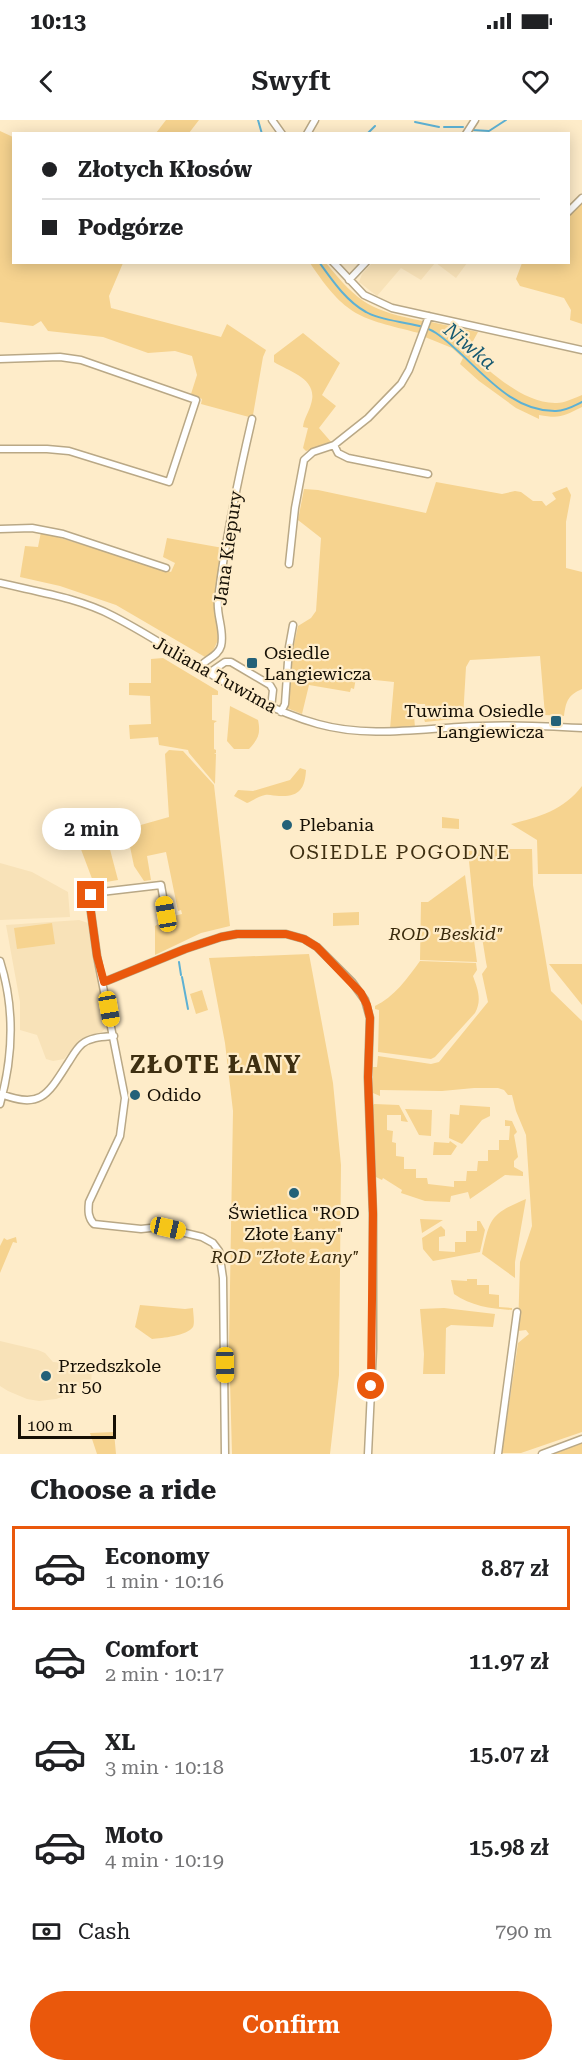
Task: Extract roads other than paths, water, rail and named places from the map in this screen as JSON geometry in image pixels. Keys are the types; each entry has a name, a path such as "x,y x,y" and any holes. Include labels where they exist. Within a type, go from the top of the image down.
{"street":[{"path":"570,210 582,198"},
{"path":"335,264 364,295 382,305 404,312 582,351"},
{"path":"349,280 364,264"},
{"path":"289,564 302,465 309,454 334,445 368,418 401,384 409,370 429,316"},
{"path":"0,359 60,357 81,360 196,400 169,482 69,451 0,449"},
{"name":"Jana Kiepury","path":"199,668 221,647 219,592 231,507 252,419"},
{"path":"334,445 338,453 348,458 428,474"},
{"path":"0,529 32,528 63,534 166,568"},
{"name":"Juliana Tuwima","path":"0,583 82,603 103,612 271,708 332,728 363,732 486,726 582,728"},
{"path":"281,712 285,705 293,625"},
{"path":"209,673 225,662 231,662 270,685 273,690 271,708"},
{"path":"166,914 161,885 91,895 89,898 125,1098 124,1116 118,1142 89,1202 88,1210 90,1220 101,1226 141,1229 160,1227 202,1237 216,1246 223,1264 225,1454"},
{"path":"104,982 221,937 237,934 286,934 304,939 317,947 365,1000 370,1018 368,1077 373,1213 373,1349 368,1454"},
{"path":"0,960 7,987 12,1041 0,1104"},
{"path":"1,1094 17,1101 34,1100 51,1088 79,1046 98,1037 114,1036"},
{"path":"498,1454 517,1312"},
{"path":"542,1454 582,1440"}],"waterway":[{"name":"Niwka","path":"258,120 261,132"},
{"path":"472,130 489,131 506,120"},
{"path":"415,122 439,127"},
{"path":"369,132 375,126"},
{"path":"444,127 463,127"},
{"name":"Niwka","path":"320,264 340,290 366,312 373,316 420,326 436,333 491,382 521,403 538,409 556,411 582,402"},
{"path":"179,962 181,975"},
{"path":"182,977 188,1009"}],"place":[{"name":"Osiedle Langiewicza","path":"252,663"},
{"name":"Tuwima Osiedle Langiewicza","path":"556,721"},
{"name":"Plebania","path":"287,825"},
{"name":"Odido","path":"135,1095"},
{"name":"Świetlica \"ROD Złote Łany\"","path":"294,1193"},
{"name":"Przedszkole nr 50","path":"46,1376"}],"district":[{"name":"OSIEDLE POGODNE","path":"400,852"},
{"name":"ZŁOTE ŁANY","path":"216,1065"}],"park label":[{"name":"ROD \"Beskid\"","path":"446,934"},
{"name":"ROD \"Złote Łany\"","path":"285,1257"}]}
